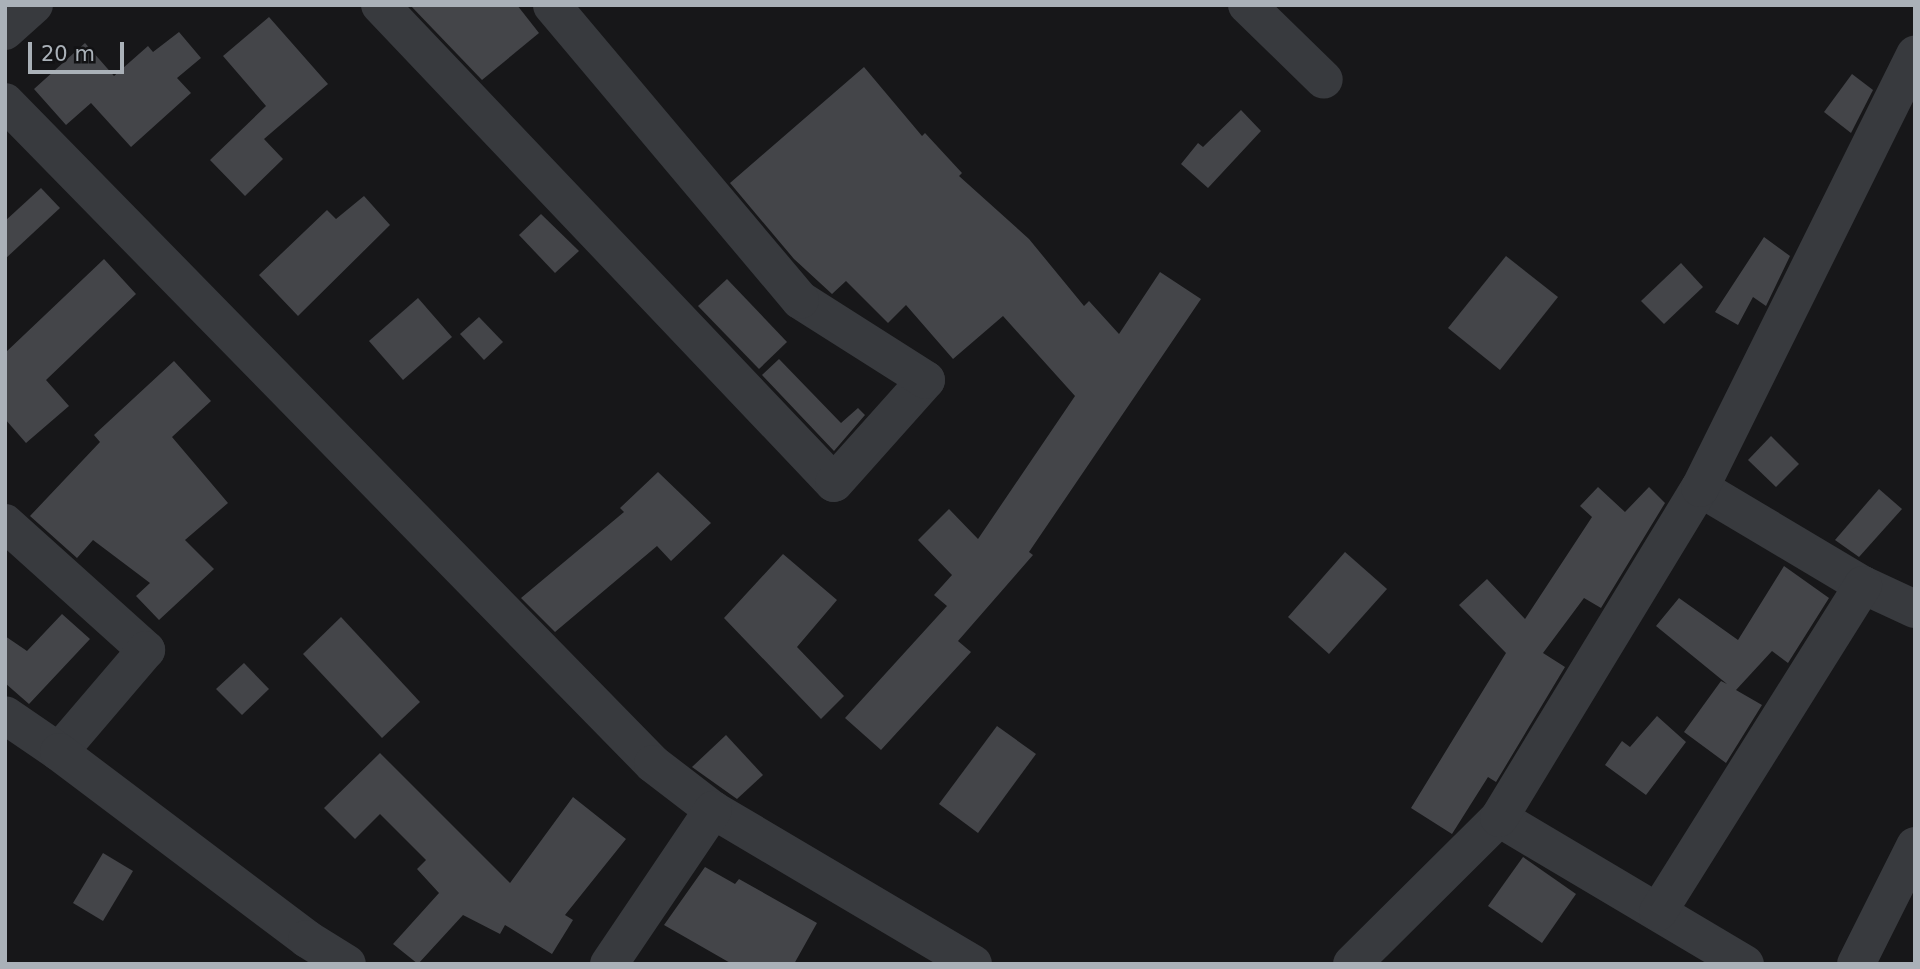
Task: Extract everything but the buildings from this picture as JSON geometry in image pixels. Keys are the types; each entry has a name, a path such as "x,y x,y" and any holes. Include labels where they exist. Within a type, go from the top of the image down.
{"street":[{"path":"5,32 34,5"},
{"path":"380,5 834,483 926,380 800,300 552,5"},
{"path":"1247,5 1324,80"},
{"path":"1352,964 1499,818 1700,488 1915,54"},
{"path":"5,103 653,764 713,810 973,964"},
{"path":"1700,488 1863,585 1915,609"},
{"path":"5,523 146,650 60,752"},
{"path":"1658,912 1863,585"},
{"path":"5,715 60,752 307,939 347,964"},
{"path":"609,964 713,810"},
{"path":"1499,818 1745,964"},
{"path":"1856,964 1915,846"}]}
